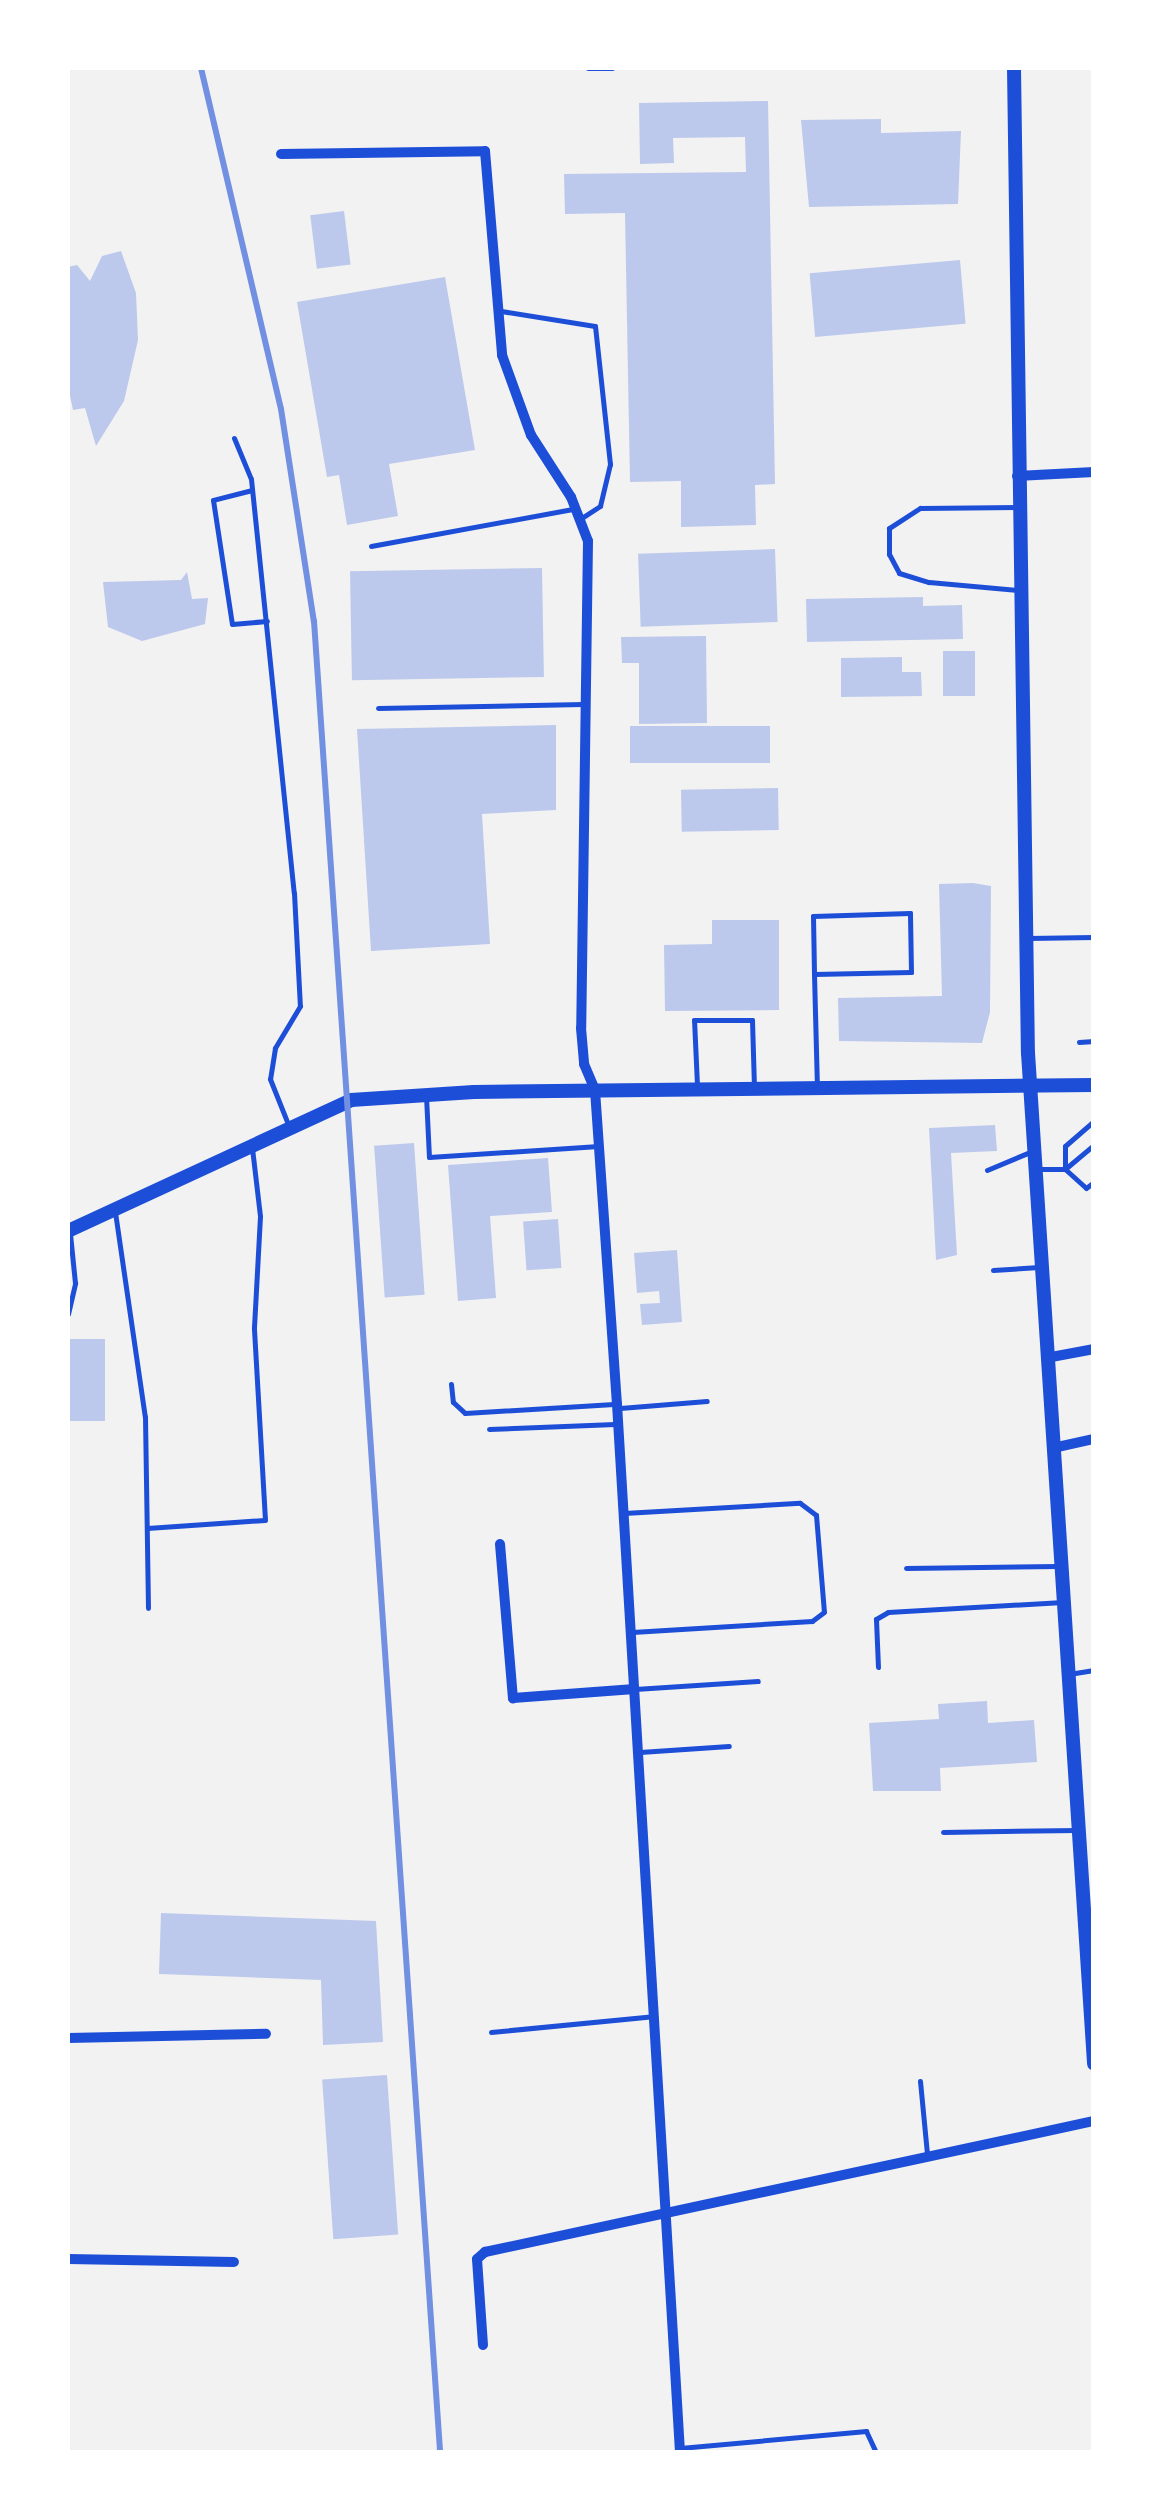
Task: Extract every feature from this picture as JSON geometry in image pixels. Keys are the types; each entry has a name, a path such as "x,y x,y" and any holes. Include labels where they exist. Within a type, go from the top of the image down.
{"main road":[{"path":"1014,68 1019,590 1030,1087 1094,2064"},
{"path":"68,1231 351,1100 595,1090 1094,1085"}],"street":[{"path":"281,154 485,152 502,355 531,436 578,514 588,540 582,1028 584,1064 595,1090 617,1406 671,2217 680,2450"},
{"path":"1018,476 1094,472"},
{"path":"1046,1358 1094,1349"},
{"path":"1052,1448 1094,1439"},
{"path":"500,1544 513,1698 635,1689"},
{"path":"68,2038 266,2034"},
{"path":"483,2345 477,2259 485,2252 671,2217 1094,2121"},
{"path":"68,2259 234,2262"}],"lane":[{"path":"588,68 612,68"},
{"path":"371,546 578,514 600,506 610,464 595,326 498,310"},
{"path":"234,438 252,490 300,1006 274,1048 270,1079 290,1126"},
{"path":"252,490 213,500 232,624 267,621"},
{"path":"1018,507 920,508 888,528 889,554 899,573 929,582 1019,590"},
{"path":"378,708 586,704"},
{"path":"814,974 912,972 910,914 813,916 814,974 817,1088"},
{"path":"1025,938 1094,937"},
{"path":"697,1089 694,1020 752,1020 754,1089"},
{"path":"1079,1042 1094,1042"},
{"path":"426,1095 429,1158 599,1146"},
{"path":"1094,1122 1065,1146 1065,1168 1086,1188 1094,1182"},
{"path":"1034,1168 1065,1168 1094,1145"},
{"path":"147,1528 264,1520 254,1327 260,1216 252,1146"},
{"path":"987,1170 1033,1151"},
{"path":"116,1212 145,1417 148,1608"},
{"path":"68,1231 75,1282 68,1314"},
{"path":"992,1270 1040,1267"},
{"path":"451,1384 453,1402 464,1413 707,1401"},
{"path":"489,1429 618,1424"},
{"path":"624,1513 800,1503 816,1515 824,1612 812,1622 632,1632"},
{"path":"906,1568 1060,1566"},
{"path":"878,1667 876,1619 888,1612 1062,1602"},
{"path":"1066,1675 1094,1670"},
{"path":"635,1689 758,1681"},
{"path":"640,1752 730,1746"},
{"path":"942,1832 1077,1830"},
{"path":"492,2032 658,2016"},
{"path":"920,2080 927,2158"},
{"path":"680,2450 866,2431 876,2452"}],"building":[{"path":"768,101 775,484 755,485 756,525 681,527 681,481 630,482 625,213 565,214 564,174 746,172 745,137 673,138 674,163 640,164 639,103"},
{"path":"881,119 881,133 961,131 958,204 809,207 801,120"},
{"path":"344,211 351,265 317,269 310,215"},
{"path":"121,251 136,293 138,340 124,401 96,446 85,408 73,410 68,386 68,267 77,265 90,281 102,256"},
{"path":"960,260 966,324 815,337 810,273"},
{"path":"445,277 475,450 389,464 398,516 347,525 339,475 327,477 297,302"},
{"path":"775,549 778,622 641,627 638,554"},
{"path":"542,568 544,677 352,680 350,571"},
{"path":"187,572 192,599 208,598 205,624 142,641 108,627 103,582 181,580"},
{"path":"923,597 923,606 962,605 963,639 807,642 806,599"},
{"path":"706,636 707,723 639,724 639,663 622,663 621,637"},
{"path":"943,651 975,651 975,696 943,696"},
{"path":"902,657 902,672 921,672 922,696 841,697 841,658"},
{"path":"556,725 556,810 482,814 490,944 371,951 357,729"},
{"path":"630,726 770,726 770,763 630,763"},
{"path":"778,788 779,830 682,832 681,790"},
{"path":"939,884 991,886 990,1012 982,1043 839,1041 838,998 942,996"},
{"path":"712,920 779,920 779,1010 665,1011 664,945 712,944"},
{"path":"995,1125 997,1151 951,1153 957,1255 936,1260 929,1128"},
{"path":"414,1143 425,1295 385,1297 374,1146"},
{"path":"548,1158 552,1212 490,1216 496,1298 458,1301 448,1165"},
{"path":"558,1219 561,1268 527,1270 523,1221"},
{"path":"677,1250 682,1322 642,1325 640,1304 660,1303 659,1291 637,1293 634,1253"},
{"path":"68,1339 105,1339 105,1421 68,1421"},
{"path":"987,1701 988,1723 1034,1720 1037,1762 940,1768 941,1791 873,1791 869,1723 939,1719 938,1704"},
{"path":"161,1913 376,1921 383,2042 323,2045 321,1980 159,1974"},
{"path":"387,2075 398,2235 333,2239 322,2080"}],"railway":[{"path":"201,68 281,409 314,621 440,2452"}]}
